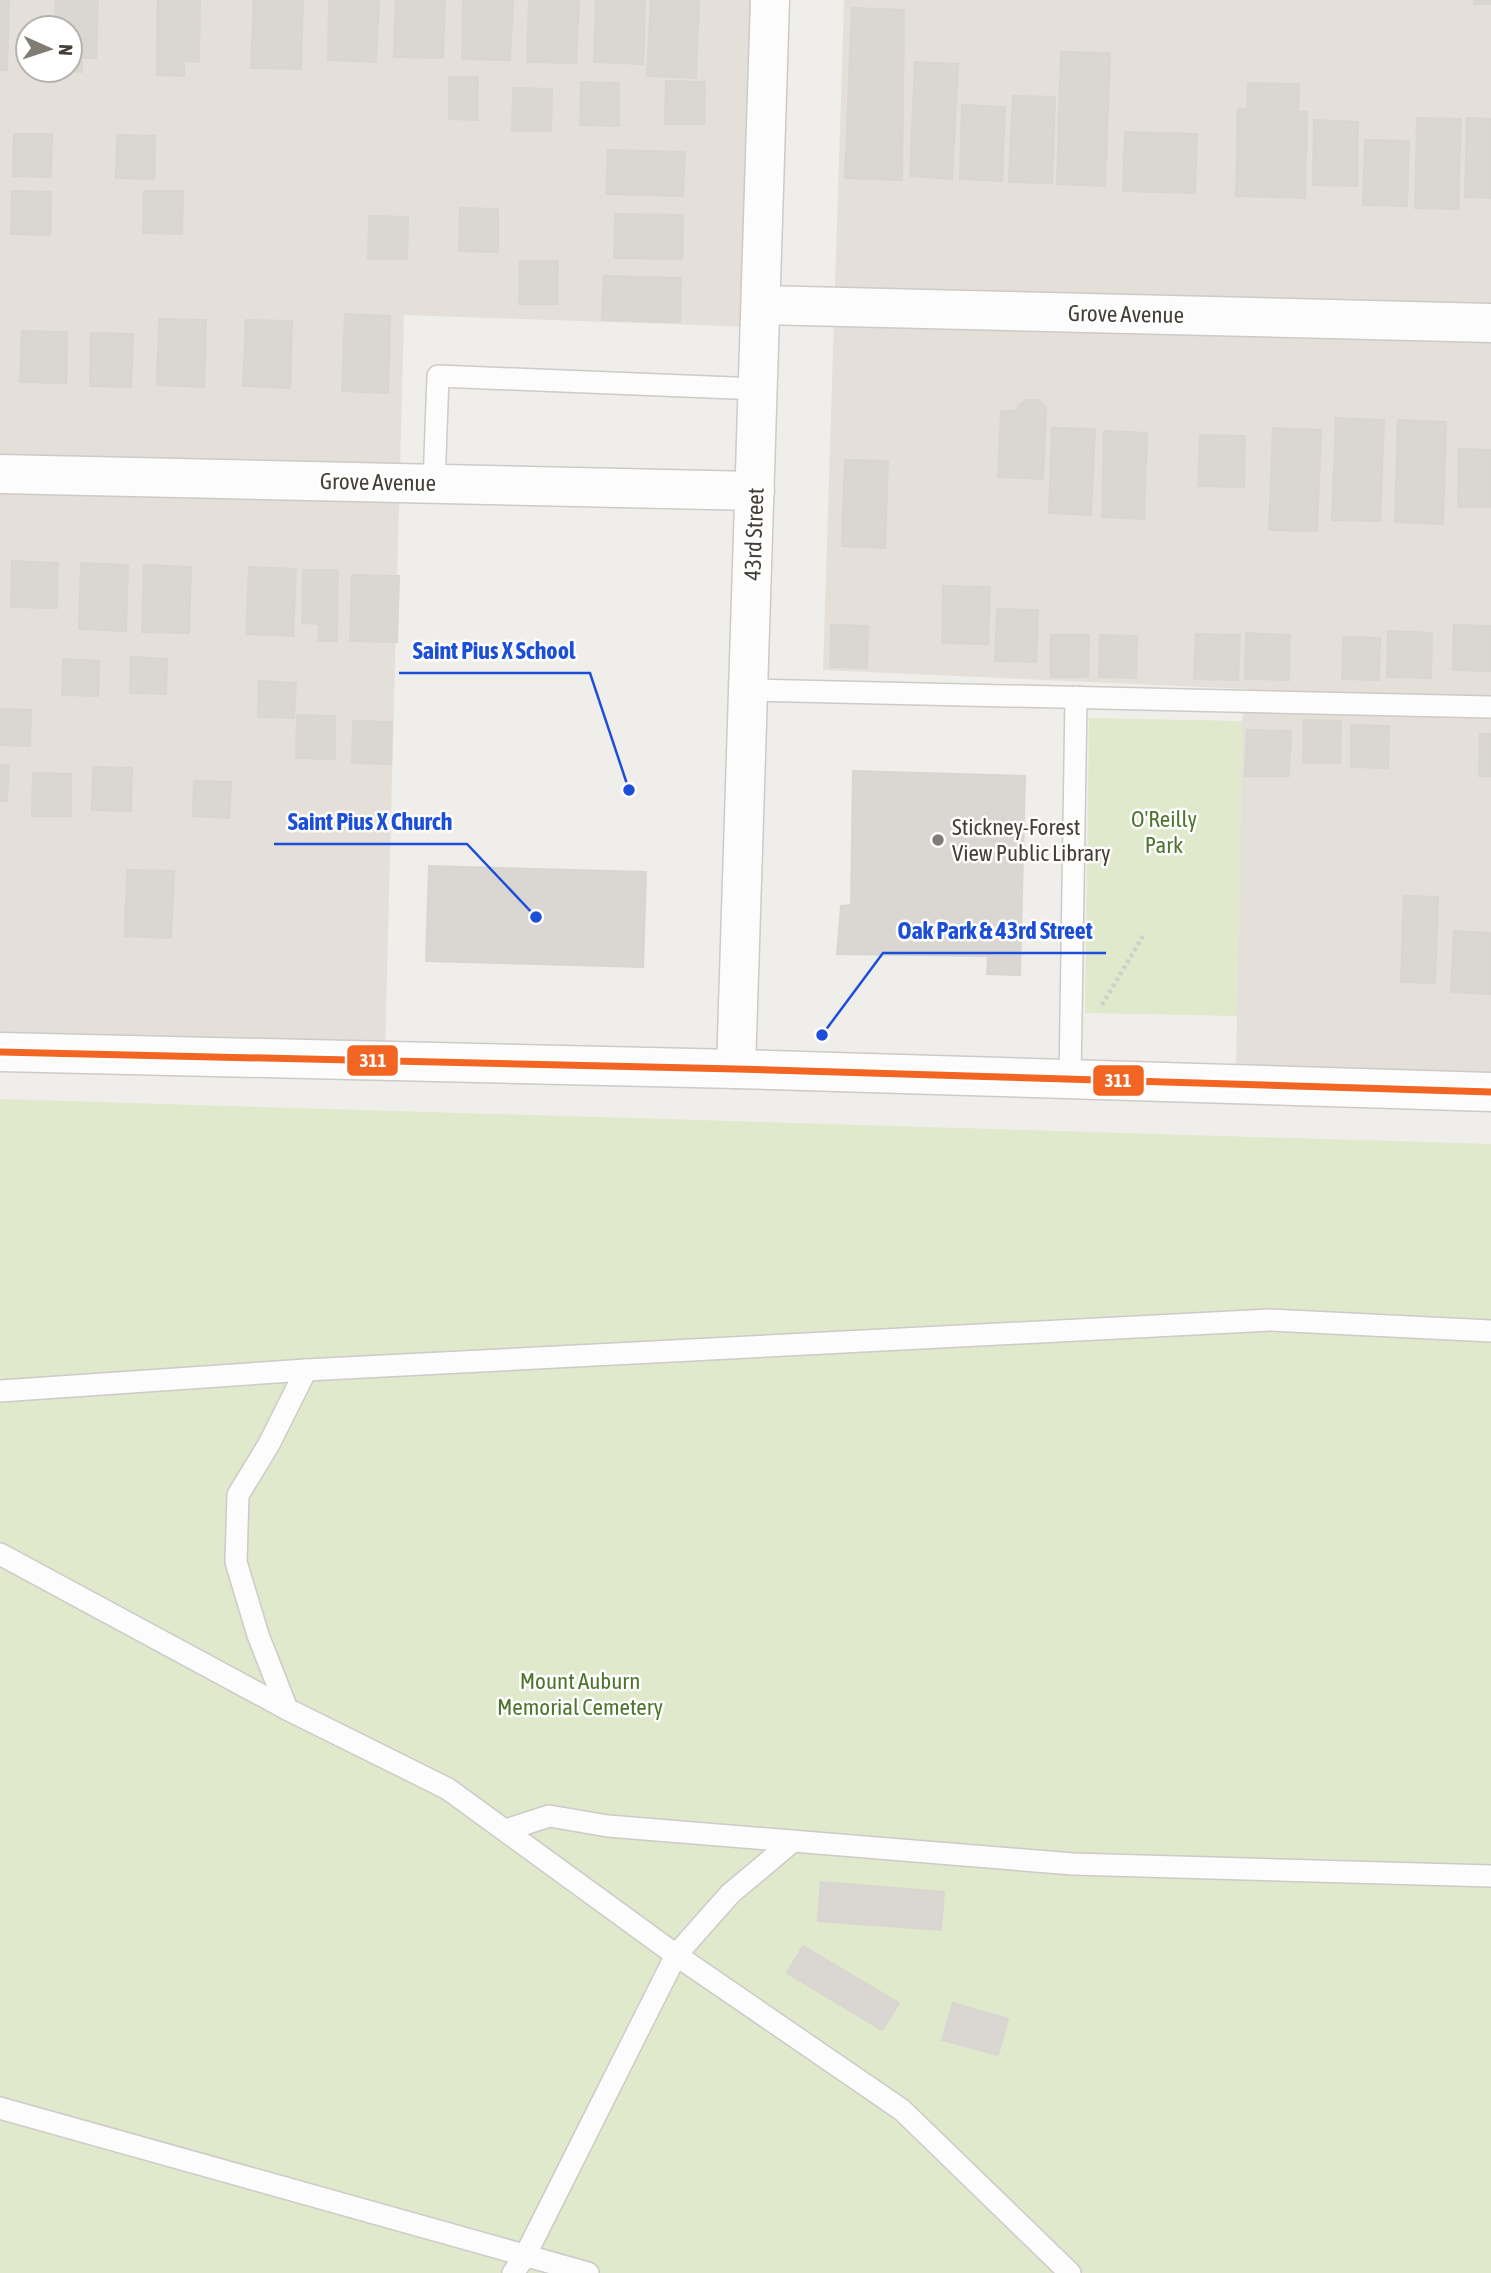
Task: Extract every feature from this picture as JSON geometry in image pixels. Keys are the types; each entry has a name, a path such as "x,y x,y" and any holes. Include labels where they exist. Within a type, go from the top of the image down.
{"street":[{"name":"43rd Street","path":"736,1069 770,0"},
{"name":"Grove Avenue","path":"761,305 1491,323"},
{"name":"Grove Avenue","path":"0,474 755,491"},
{"path":"0,1052 736,1069 1491,1091"}],"lane":[{"path":"434,484 438,376 758,388"},
{"path":"749,690 1491,707"},
{"path":"1070,1079 1076,697"},
{"path":"0,1391 306,1370 1270,1320 1491,1331"},
{"path":"287,1709 258,1635 236,1562 238,1494 270,1444 306,1370"},
{"path":"0,1554 287,1709 448,1789 676,1955 902,2110 1070,2273"},
{"path":"506,1830 549,1816 608,1826 1073,1864 1491,1876"},
{"path":"519,2264 676,1955 730,1894 793,1841"},
{"path":"0,2108 519,2264 588,2273"}],"path":[{"path":"1095,1017 1143,936"}],"shaded area":[{"path":"0,0 762,0 753,327 404,315 385,1050 0,1040"},
{"path":"844,0 1491,0 1491,1076 1236,1069 1242,721 1248,689 823,670"}],"green space":[{"name":"O'Reilly Park","path":"1089,718 1242,721 1237,1016 1085,1013"},
{"name":"Mount Auburn Memorial Cemetery","path":"0,1099 1491,1144 1491,2273 0,2273"}],"building":[{"path":"0,0 9,0 7,70 0,70"},
{"path":"56,0 98,0 96,58 84,58 84,14 56,14"},
{"path":"158,0 200,0 199,62 184,61 184,76 157,75"},
{"path":"254,0 303,0 301,69 251,68"},
{"path":"329,0 379,0 376,62 328,60"},
{"path":"396,0 445,0 443,58 394,57"},
{"path":"463,0 513,0 510,60 462,59"},
{"path":"529,0 579,0 576,63 527,62"},
{"path":"596,0 645,0 643,64 594,62"},
{"path":"651,0 699,0 696,78 647,76"},
{"path":"1474,0 1491,0 1491,4 1474,4"},
{"path":"852,8 904,10 902,180 845,178"},
{"path":"1061,52 1110,53 1105,186 1057,184"},
{"path":"915,62 958,64 952,179 910,176"},
{"path":"449,77 478,77 477,120 449,119"},
{"path":"666,81 705,82 704,124 665,124"},
{"path":"581,82 619,83 619,126 580,125"},
{"path":"1248,83 1299,84 1298,112 1307,112 1305,198 1236,196 1238,109 1247,109"},
{"path":"513,88 552,89 551,131 512,131"},
{"path":"1013,96 1055,97 1052,183 1009,182"},
{"path":"962,105 1005,107 1002,181 960,179"},
{"path":"1417,118 1461,119 1458,209 1415,208"},
{"path":"1467,118 1491,119 1491,198 1465,197"},
{"path":"1314,120 1358,122 1357,186 1313,185"},
{"path":"1125,132 1197,134 1195,193 1123,191"},
{"path":"14,134 52,134 51,177 13,176"},
{"path":"117,135 155,136 154,179 116,178"},
{"path":"1365,140 1409,141 1407,206 1363,205"},
{"path":"608,150 685,152 683,196 606,194"},
{"path":"12,191 51,192 50,235 11,234"},
{"path":"144,191 183,191 182,234 143,233"},
{"path":"460,208 498,209 498,252 459,251"},
{"path":"615,214 683,215 682,259 614,258"},
{"path":"369,216 408,217 407,259 368,259"},
{"path":"520,261 558,261 557,304 519,304"},
{"path":"604,276 681,278 680,322 602,320"},
{"path":"345,314 390,316 388,393 342,391"},
{"path":"159,319 206,320 204,387 157,385"},
{"path":"246,320 292,321 290,388 243,386"},
{"path":"22,331 67,332 66,383 20,382"},
{"path":"91,333 133,334 131,387 90,386"},
{"path":"1026,400 1038,400 1046,408 1043,479 998,477 1001,411 1018,411 1018,406"},
{"path":"1336,418 1384,420 1380,521 1332,520"},
{"path":"1398,420 1446,422 1443,524 1395,522"},
{"path":"1052,428 1095,429 1091,515 1049,513"},
{"path":"1273,428 1321,430 1317,531 1269,530"},
{"path":"1104,431 1147,433 1144,519 1102,517"},
{"path":"1200,435 1245,436 1244,487 1198,486"},
{"path":"1459,449 1491,450 1491,507 1458,507"},
{"path":"845,460 888,461 885,548 842,546"},
{"path":"12,561 58,563 57,608 11,607"},
{"path":"81,563 128,565 126,631 79,629"},
{"path":"144,565 191,567 189,633 142,632"},
{"path":"249,567 296,569 293,636 246,634"},
{"path":"303,570 338,570 337,641 318,641 319,624 302,623"},
{"path":"352,575 399,576 397,642 350,641"},
{"path":"943,586 990,587 988,644 942,643"},
{"path":"997,609 1038,610 1036,662 995,661"},
{"path":"831,625 868,626 867,668 830,667"},
{"path":"1454,625 1491,626 1491,671 1453,670"},
{"path":"1388,631 1432,633 1431,678 1387,677"},
{"path":"1246,633 1290,635 1289,680 1245,679"},
{"path":"1196,634 1240,635 1238,680 1194,679"},
{"path":"1051,635 1089,635 1088,677 1051,677"},
{"path":"1100,635 1137,636 1136,678 1099,677"},
{"path":"1343,637 1380,638 1379,680 1342,679"},
{"path":"131,657 167,659 166,694 130,693"},
{"path":"63,659 99,661 98,696 62,695"},
{"path":"259,681 296,683 294,718 258,717"},
{"path":"0,709 31,710 30,746 0,745"},
{"path":"297,715 335,716 335,759 296,758"},
{"path":"1304,720 1341,721 1340,763 1303,763"},
{"path":"353,721 392,722 391,764 352,763"},
{"path":"1351,725 1389,726 1388,768 1351,767"},
{"path":"1247,730 1291,731 1289,776 1245,776"},
{"path":"1480,734 1491,734 1491,776 1479,776"},
{"path":"0,765 9,766 7,801 0,801"},
{"path":"93,767 132,768 131,811 92,810"},
{"name":"Stickney-Forest View Public Library","path":"853,771 1025,776 1020,975 987,974 988,956 837,954 841,906 851,905"},
{"path":"33,773 71,774 71,816 32,816"},
{"path":"194,781 231,782 229,818 193,816"},
{"path":"429,866 646,872 643,967 426,961"},
{"path":"127,870 174,871 171,938 125,936"},
{"path":"1404,896 1438,897 1435,983 1401,982"},
{"path":"1454,931 1491,933 1491,994 1451,992"},
{"path":"821,1882 944,1892 941,1930 818,1921"},
{"path":"803,1946 899,2003 882,2030 787,1973"},
{"path":"953,2003 1008,2019 998,2055 942,2040"}],"transit line":[{"name":"311","path":"0,1052 736,1069 1491,1092"}],"place":[{"name":"Saint Pius X School","path":"629,790"},
{"name":"Stickney-Forest View Public Library","path":"938,840"},
{"name":"Saint Pius X Church","path":"536,917"},
{"name":"Oak Park & 43rd Street","path":"822,1035"}]}
